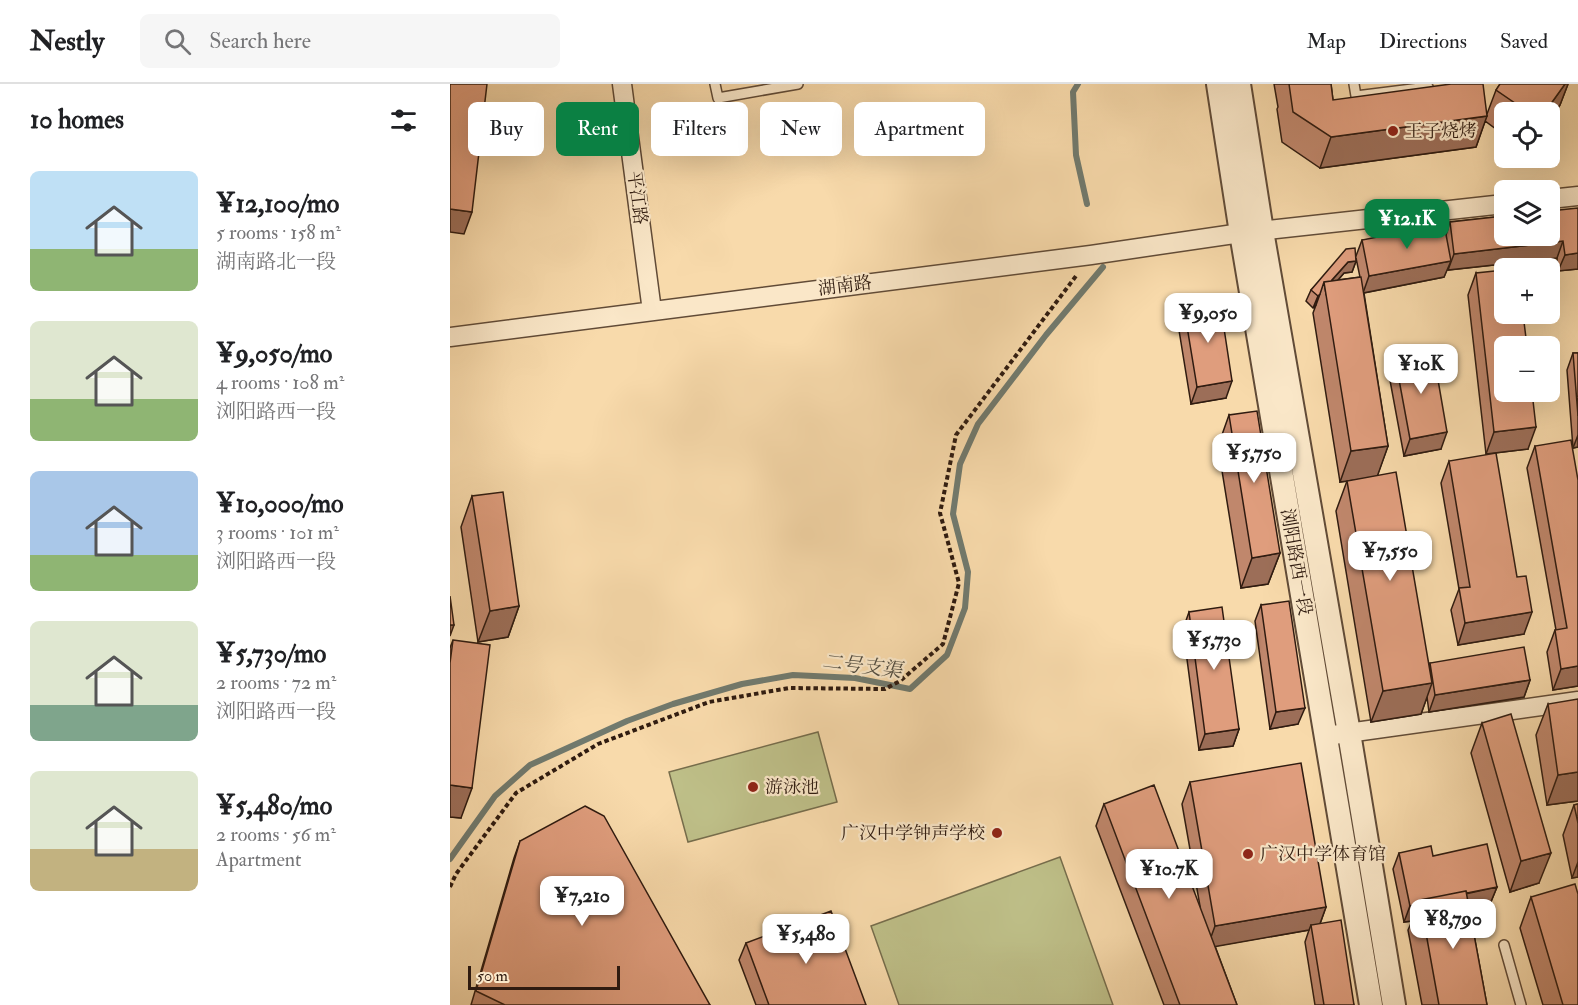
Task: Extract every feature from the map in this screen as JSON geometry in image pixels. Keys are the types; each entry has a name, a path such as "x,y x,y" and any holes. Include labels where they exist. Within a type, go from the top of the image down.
{"street":[{"name":"平江路","path":"622,84 652,311"},
{"name":"浏阳路西一段","path":"1218,84 1251,232 1326,736 1371,1005"},
{"path":"1239,84 1251,232 1349,733 1394,1005"},
{"path":"1560,198 1578,196"},
{"name":"湖南路","path":"450,337 1091,255 1251,232 1494,205"},
{"path":"1326,736 1578,701"}],"lane":[{"path":"715,84 718,98 798,84"},
{"path":"1354,84 1356,96 1435,87"},
{"path":"1504,945 1521,1005"}],"path":[{"path":"450,887 456,873 516,793 598,744 709,702 789,688 885,689 900,681 943,644 960,583 940,513 956,435 1091,255"}],"green space":[{"name":"游泳池","path":"818,732 837,802 688,842 669,772"},
{"path":"1060,857 1113,1005 899,1005 871,926"}],"building":[{"path":"450,84 487,84 485,102 468,102 468,156 479,156 472,212 450,209"},
{"path":"1289,84 1331,84 1333,100 1451,84 1483,84 1487,116 1331,137 1293,112"},
{"path":"1500,84 1565,84 1552,102 1513,102 1496,90"},
{"path":"1578,208 1578,253 1565,255 1563,241 1560,241 1560,210"},
{"path":"1494,217 1494,246 1521,246 1454,254 1450,222"},
{"path":"1444,224 1451,261 1369,276 1362,240"},
{"path":"1355,248 1356,261 1348,262 1331,281 1324,282 1318,296 1311,290 1346,249"},
{"path":"1494,271 1494,324 1524,324 1526,336 1494,336 1494,402 1533,402 1536,427 1494,432 1476,273"},
{"path":"1361,277 1388,446 1351,451 1324,282"},
{"path":"1220,302 1232,381 1197,387 1184,308"},
{"path":"1433,351 1447,432 1410,439 1395,358"},
{"path":"1573,353 1578,353 1578,416"},
{"path":"1257,411 1280,553 1252,558 1229,415"},
{"path":"1571,440 1578,480 1578,666 1561,669 1555,630 1567,628 1535,446"},
{"path":"1496,453 1517,577 1526,576 1532,612 1465,623 1459,588 1470,587 1449,461"},
{"path":"1396,472 1432,683 1383,691 1347,481"},
{"path":"503,492 519,606 490,611 472,496"},
{"path":"450,596 454,625 450,625"},
{"path":"1289,601 1305,708 1276,712 1261,605"},
{"path":"1222,607 1239,729 1205,734 1189,612"},
{"path":"453,640 490,645 472,788 450,785 450,663"},
{"path":"1524,647 1530,680 1435,695 1430,663"},
{"path":"1578,699 1578,772 1558,775 1548,704"},
{"path":"1511,714 1551,853 1521,861 1482,723"},
{"name":"广汉中学体育馆","path":"1301,763 1326,907 1215,926 1190,782"},
{"path":"1154,785 1237,1005 1180,1005 1104,804"},
{"path":"1578,804 1578,823 1574,805"},
{"path":"585,806 604,816 710,1005 505,1005 476,991 520,841"},
{"path":"1487,844 1497,887 1420,900 1418,904 1410,906 1399,853 1431,846 1433,856"},
{"path":"1575,884 1578,894 1578,1005 1563,1005 1531,897"},
{"path":"1466,891 1487,1005 1439,1005 1420,900"},
{"path":"831,911 866,1005 769,1005 746,943"},
{"path":"1341,920 1354,1005 1324,1005 1311,925"}],"waterway":[{"name":"二号支渠","path":"1078,84 1073,92 1076,155 1087,204"},
{"name":"二号支渠","path":"450,859 495,796 530,765 627,721 673,704 742,684 793,675 855,678 910,689 947,655 965,608 968,572 953,514 960,464 978,424 1046,335 1103,267"}],"place":[{"name":"王子烧烤","path":"1393,131"},
{"name":"游泳池","path":"753,787"},
{"name":"广汉中学钟声学校","path":"997,833"},
{"name":"广汉中学体育馆","path":"1248,854"}]}
